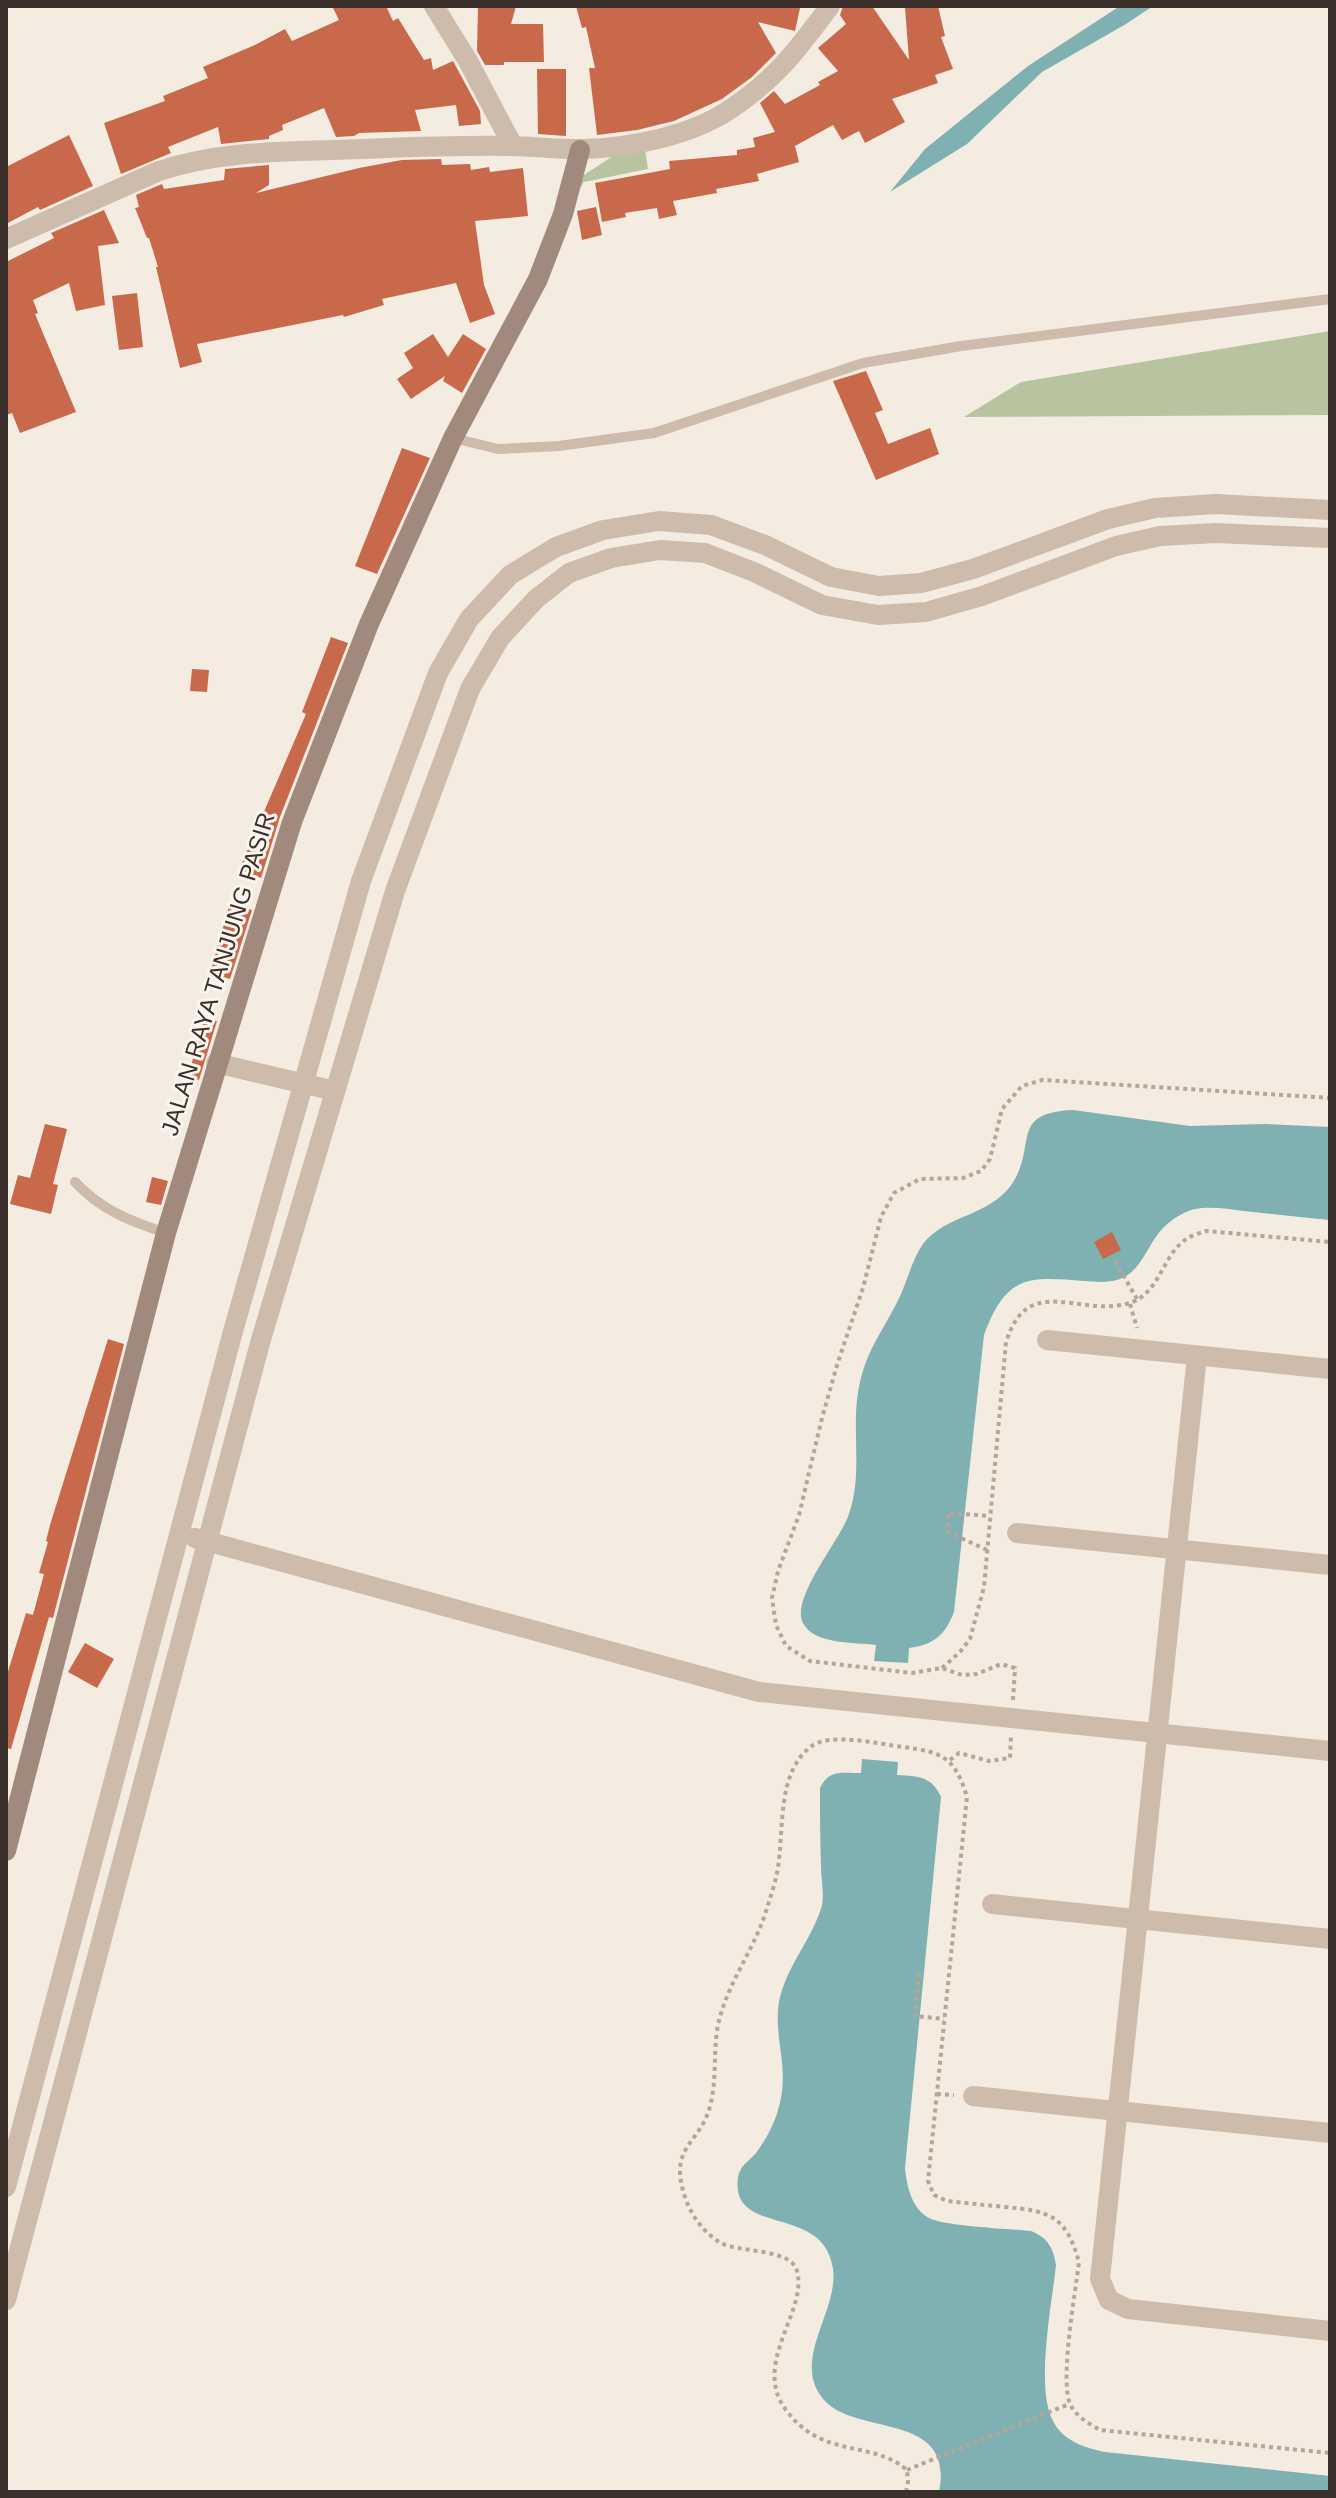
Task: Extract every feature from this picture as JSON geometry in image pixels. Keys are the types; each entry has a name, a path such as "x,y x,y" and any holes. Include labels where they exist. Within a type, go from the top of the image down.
{"street":[{"path":"434,6 468,61 513,146"},
{"path":"6,239 159,171 229,155 442,146 580,150 647,141 701,124 727,111 778,72 830,6"},
{"name":"JALAN RAYA TANJUNG PASIR","path":"6,1851 166,1233 278,864 369,624 453,438 538,279 563,214 580,150"},
{"path":"6,2187 232,1335 361,881 438,673 469,619 510,575 556,547 603,530 659,521 711,525 765,545 831,577 879,586 921,583 973,569 1108,519 1155,508 1216,504 1330,510"},
{"path":"6,2300 260,1343 395,891 470,689 500,638 536,599 569,573 611,558 660,550 705,553 754,572 822,605 878,615 926,612 982,596 1116,546 1160,536 1216,533 1330,538"},
{"path":"216,1063 335,1091"},
{"path":"1047,1340 1330,1369"},
{"path":"1197,1356 1100,2279 1109,2300 1128,2309 1330,2331"},
{"path":"180,1533 759,1692 1330,1751"},
{"path":"1017,1533 1330,1565"},
{"path":"992,1904 1330,1939"},
{"path":"973,2096 1330,2133"}],"lane":[{"path":"453,438 498,449 559,446 654,433 863,363 961,346 1330,299"},
{"path":"75,1182 97,1204 113,1213 166,1233"}],"path":[{"path":"1330,1098 1042,1080 1022,1086 1002,1109 990,1159 981,1171 963,1178 920,1179 894,1193 881,1217 863,1288 826,1404 799,1515 778,1571 772,1598 776,1625 786,1646 810,1661 912,1673 942,1668 970,1639 984,1587 1006,1342 1012,1322 1024,1309 1044,1301 1103,1308 1130,1304 1149,1292 1187,1238 1206,1231 1330,1242"},
{"path":"1115,1261 1137,1299"},
{"path":"987,1550 948,1532 948,1513 990,1516"},
{"path":"906,2492 907,2470 897,2461 827,2443 802,2429 784,2408 775,2385 775,2361 799,2283 796,2266 785,2258 723,2244 701,2227 686,2201 680,2171 683,2151 705,2121 713,2093 718,2026 728,1992 762,1926 778,1870 787,1784 794,1762 812,1745 831,1738 932,1750 950,1760 962,1778 967,1797 928,2181 934,2195 947,2201 1042,2211 1063,2225 1074,2244 1079,2262 1066,2381 1069,2404 1083,2420 1100,2430 1330,2453"},
{"path":"919,1973 915,2016 944,2019"},
{"path":"907,2470 1069,2404"}],"green space":[{"path":"645,149 648,169 584,182 563,214 570,184 613,156"},
{"path":"1330,331 1330,415 964,417 1021,382"}],"water":[{"path":"1120,6 1153,6 1042,72 967,144 890,192 925,149 1028,66"},
{"path":"1073,1110 1190,1126 1265,1124 1330,1127 1330,1220 1219,1208 1195,1209 1166,1225 1134,1270 1120,1279 1102,1282 1033,1280 1010,1291 992,1316 984,1335 954,1612 938,1638 909,1648 908,1663 874,1661 876,1645 825,1639 808,1630 801,1612 809,1585 844,1525 853,1500 857,1400 864,1369 923,1244 943,1227 980,1210 1003,1195 1019,1170 1032,1124 1053,1112"},
{"path":"862,1759 898,1762 897,1775 928,1781 941,1797 905,2168 909,2189 914,2203 929,2218 962,2225 1031,2231 1049,2244 1056,2265 1046,2345 1045,2388 1057,2428 1075,2442 1105,2452 1330,2476 1330,2492 939,2492 940,2467 933,2449 919,2437 841,2412 826,2402 816,2387 812,2371 813,2354 833,2285 833,2269 827,2251 818,2239 805,2230 750,2209 741,2200 738,2182 741,2168 763,2143 776,2116 783,2081 779,2002 787,1977 822,1904 820,1788 832,1775 861,1773"}],"building":[{"path":"332,6 386,6 393,21 398,18 424,60 431,58 433,70 453,61 480,111 481,124 459,126 456,105 415,110 421,131 336,137 324,108 282,125 283,130 269,136 269,139 221,144 218,127 168,147 171,153 121,174 104,123 165,101 163,96 208,78 203,67 285,29 292,41 339,20"},
{"path":"478,6 516,6 511,24 543,24 544,62 485,65 477,51"},
{"path":"576,6 800,8 795,31 758,22 776,53 752,77 722,99 674,121 597,135 589,68 595,68 586,27 582,28"},
{"path":"843,6 872,6 909,60 905,7 938,6 945,36 941,37 953,69 935,75 938,83 892,99 905,122 865,143 859,131 842,140 833,125 795,146 799,162 757,174 759,181 673,201 677,215 659,219 657,208 625,213 626,217 602,222 595,183 670,169 669,161 737,155 737,150 755,147 753,138 775,132 760,103 774,91 785,104 838,71 818,48 846,24 840,15"},
{"path":"537,69 566,69 566,136 538,134"},
{"path":"69,135 93,186 40,210 38,207 6,224 6,167"},
{"path":"441,159 442,165 470,164 471,170 489,167 490,172 523,168 528,216 475,221 484,285 495,314 470,323 456,283 382,299 384,305 344,317 197,344 202,362 180,368 158,267 135,208 139,207 136,195 162,184 164,189 224,180 225,169 269,165 269,185 256,193 402,160"},
{"path":"596,207 602,235 582,240 577,211"},
{"path":"104,210 119,243 98,246 105,305 76,311 69,283 33,300 38,313 35,314 76,412 20,433 12,413 6,415 6,262 54,238 51,233"},
{"path":"137,293 143,347 119,350 112,296"},
{"path":"433,334 448,357 463,334 486,349 462,393 443,381 445,376 411,399 397,379 413,368 404,353"},
{"path":"866,371 883,410 875,413 888,444 930,428 939,454 876,480 833,381"},
{"path":"402,448 430,458 377,574 355,566"},
{"path":"331,637 348,643 280,817 261,878 239,870 306,714 302,712"},
{"path":"192,669 209,670 207,692 190,691"},
{"path":"230,903 252,910 230,979 210,973"},
{"path":"204,1018 217,1021 199,1080 188,1077"},
{"path":"45,1124 67,1129 53,1184 58,1185 51,1214 10,1204 18,1175 30,1178"},
{"path":"152,1177 168,1181 161,1205 146,1202"},
{"path":"1112,1232 1121,1250 1103,1259 1094,1242"},
{"path":"108,1339 124,1344 53,1618 49,1617 11,1749 6,1748 6,1678 26,1613 33,1615 44,1574 39,1573 50,1525"},
{"path":"85,1643 114,1659 97,1688 68,1672"}]}
